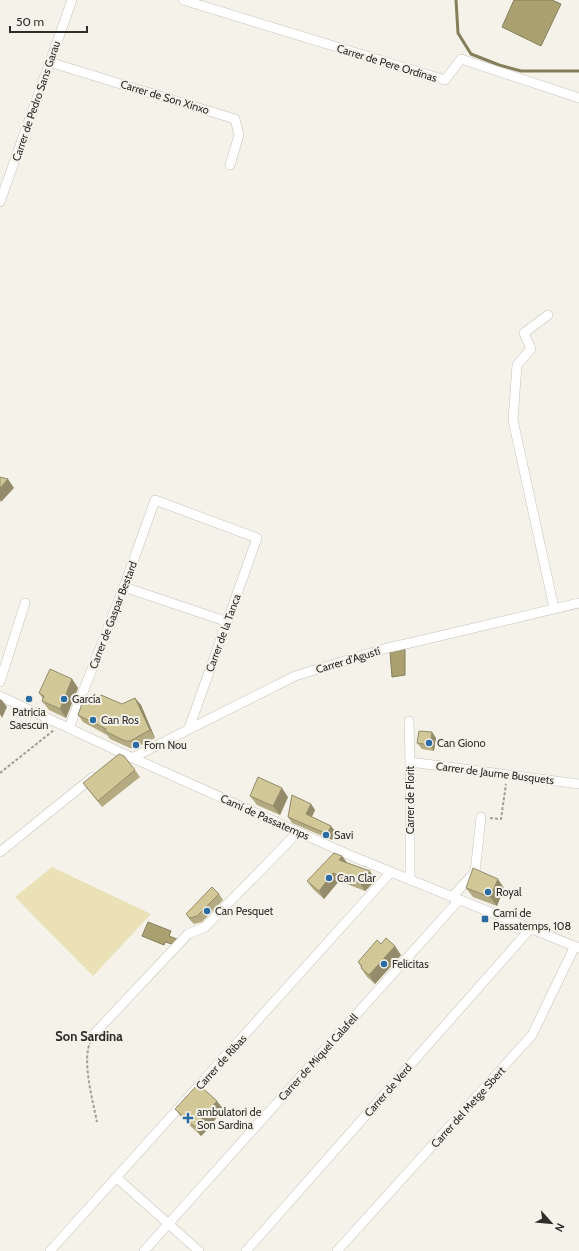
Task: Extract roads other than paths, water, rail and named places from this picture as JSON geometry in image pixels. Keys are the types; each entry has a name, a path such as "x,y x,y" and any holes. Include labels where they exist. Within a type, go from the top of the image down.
{"street":[{"name":"Carrer de Pedro Sans Garau","path":"0,202 72,0"},
{"name":"Carrer de Pere Ordinas","path":"184,0 445,80 461,58 579,98"},
{"name":"Carrer de Son Xinxo","path":"49,62 235,119 239,134 230,165"},
{"path":"548,315 524,333 531,349 517,365 513,420 554,608"},
{"name":"Carrer de Gaspar Bestard","path":"65,727 124,588 155,500 257,538"},
{"name":"Carrer de la Tanca","path":"189,728 257,538"},
{"path":"124,588 228,622"},
{"path":"0,682 25,603"},
{"name":"Carrer d'Agustí","path":"132,758 295,676 387,648 410,644 579,603"},
{"name":"Camí de Passatemps","path":"0,696 65,727 119,756 132,758 391,872 577,947"},
{"name":"Carrer de Florit","path":"409,721 410,880"},
{"name":"Carrer de Jaume Busquets","path":"410,762 579,784"},
{"path":"0,852 98,773"},
{"name":"Carrer de Miquel Calafell","path":"144,1251 456,898 475,872 481,817"},
{"path":"95,1033 188,934 205,927 298,832"},
{"name":"Carrer de Ribas","path":"50,1251 391,872"},
{"name":"Carrer de Verd","path":"246,1251 530,928"},
{"name":"Carrer del Metge Sbert","path":"337,1251 532,1035 577,947"},
{"path":"117,1178 199,1251"}],"waterway":[{"path":"456,0 458,33 471,54 499,65 521,71 579,71"}],"place":[{"name":"Patricia Saescun","path":"29,699"},
{"name":"García","path":"64,699"},
{"name":"Can Ros","path":"93,720"},
{"name":"Can Giono","path":"429,743"},
{"name":"Forn Nou","path":"136,745"},
{"name":"Savi","path":"326,835"},
{"name":"Can Clar","path":"329,878"},
{"name":"Royal","path":"488,892"},
{"name":"Can Pesquet","path":"207,911"},
{"name":"Camí de Passatemps, 108","path":"485,919"},
{"name":"Felicitas","path":"384,964"},
{"name":"ambulatori de Son Sardina","path":"188,1118"}],"district":[{"name":"Son Sardina","path":"89,1036"}]}
